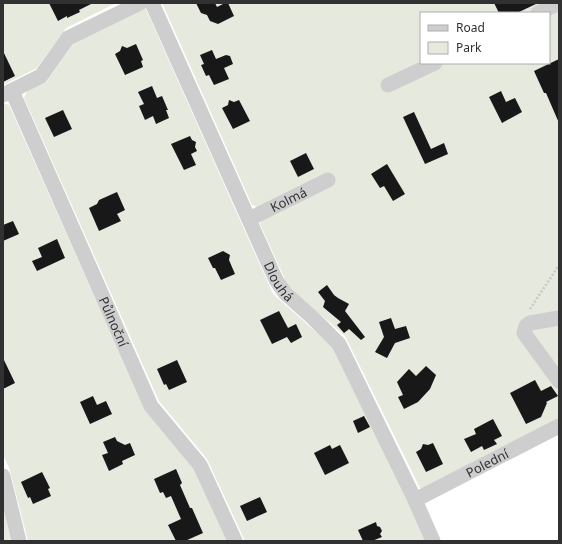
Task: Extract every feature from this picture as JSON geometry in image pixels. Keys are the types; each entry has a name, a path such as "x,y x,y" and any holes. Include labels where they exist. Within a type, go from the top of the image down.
{"street":[{"path":"8,93 41,76 68,38 140,3"},
{"name":"Dlouhá","path":"152,3 276,280 285,293 339,344 415,500 433,541"},
{"path":"540,12 559,3"},
{"path":"388,85 433,64"},
{"name":"Půlnoční","path":"8,93 151,406 200,465 235,541"},
{"name":"Kolmá","path":"249,219 328,180"},
{"path":"559,318 530,323 526,326 524,333 559,381"},
{"name":"Polední","path":"415,500 559,426"},
{"path":"3,476 19,541"}],"path":[{"path":"530,323 529,310 559,265"}],"green space":[{"path":"3,3 116,3 66,28 37,68 3,85"},
{"path":"163,3 551,3 532,12 420,12 420,64 387,91 442,64 550,64 550,12 559,7 559,420 421,490 345,336 288,286 260,224 262,218 258,207 252,205"},
{"path":"145,7 273,294 332,346 407,498 425,541 245,541 207,459 159,401 24,98 27,91 47,81 76,40"},
{"path":"3,103 9,105 145,410 194,468 227,541 28,541 9,467 3,455"},
{"path":"3,508 11,541 3,541"}],"building":[{"path":"49,3 93,3 79,10 80,12 67,18 67,16 58,21"},
{"path":"196,3 215,3 217,7 228,3 234,16 218,24 210,21 207,15 201,13"},
{"path":"494,3 538,3 519,12 498,12"},
{"path":"136,44 143,60 141,61 143,67 125,75 115,54 120,51 122,46 127,48"},
{"path":"212,50 216,59 226,55 230,56 233,64 224,68 229,79 214,85 209,75 206,76 201,65 204,64 200,55"},
{"path":"3,51 15,76 3,82"},
{"path":"559,59 559,123 546,93 544,93 534,71"},
{"path":"152,86 157,98 162,96 168,110 166,110 169,118 156,124 153,116 145,120 139,106 144,104 138,92"},
{"path":"501,91 506,102 515,98 522,112 502,123 489,97"},
{"path":"229,100 234,102 239,100 250,121 233,129 222,108 228,105"},
{"path":"63,110 72,129 54,137 45,118"},
{"path":"414,112 431,149 444,143 448,154 425,164 403,117"},
{"path":"190,136 192,140 196,142 195,147 197,151 191,154 196,165 184,170 171,144"},
{"path":"306,153 314,169 298,177 290,161"},
{"path":"387,164 405,194 393,201 384,186 380,188 371,174"},
{"path":"117,192 125,210 117,214 121,221 99,231 89,208 97,204 99,200"},
{"path":"13,221 19,234 3,241 3,225"},
{"path":"57,239 65,258 37,271 32,261 42,257 38,248"},
{"path":"223,251 230,255 229,260 235,274 221,280 208,258"},
{"path":"327,285 334,295 349,304 345,311 365,337 361,340 349,329 344,333 337,325 341,322 323,307 325,301 318,292"},
{"path":"279,311 288,328 296,324 302,337 291,343 287,337 272,344 260,320"},
{"path":"391,318 395,329 406,326 410,338 395,343 387,358 375,352 384,337 379,322"},
{"path":"3,358 15,383 3,389"},
{"path":"177,360 187,382 169,390 166,384 164,385 157,369"},
{"path":"426,366 436,375 430,389 418,402 404,409 398,397 403,395 397,382 409,369 416,376"},
{"path":"535,380 541,391 551,386 558,396 546,402 547,403 541,417 526,424 510,393"},
{"path":"93,396 97,405 106,401 112,414 90,424 80,402"},
{"path":"364,416 370,427 358,433 353,421"},
{"path":"493,419 502,436 494,440 497,444 484,450 482,446 471,452 464,439 476,434 474,429"},
{"path":"115,437 117,441 125,445 130,443 135,455 122,461 123,464 109,471 102,455 108,453 103,442"},
{"path":"433,443 443,464 426,472 416,452 421,449 423,444 428,445"},
{"path":"330,445 332,449 340,445 349,463 325,475 314,453"},
{"path":"176,469 182,483 180,485 203,533 185,541 176,541 168,525 181,519 171,496 166,498 163,492 160,493 154,479"},
{"path":"42,472 50,488 48,489 51,496 33,504 30,497 28,498 21,482"},
{"path":"260,497 267,512 247,521 240,506"},
{"path":"376,522 377,526 380,527 382,531 380,534 382,537 372,541 363,541 358,530"}]}
